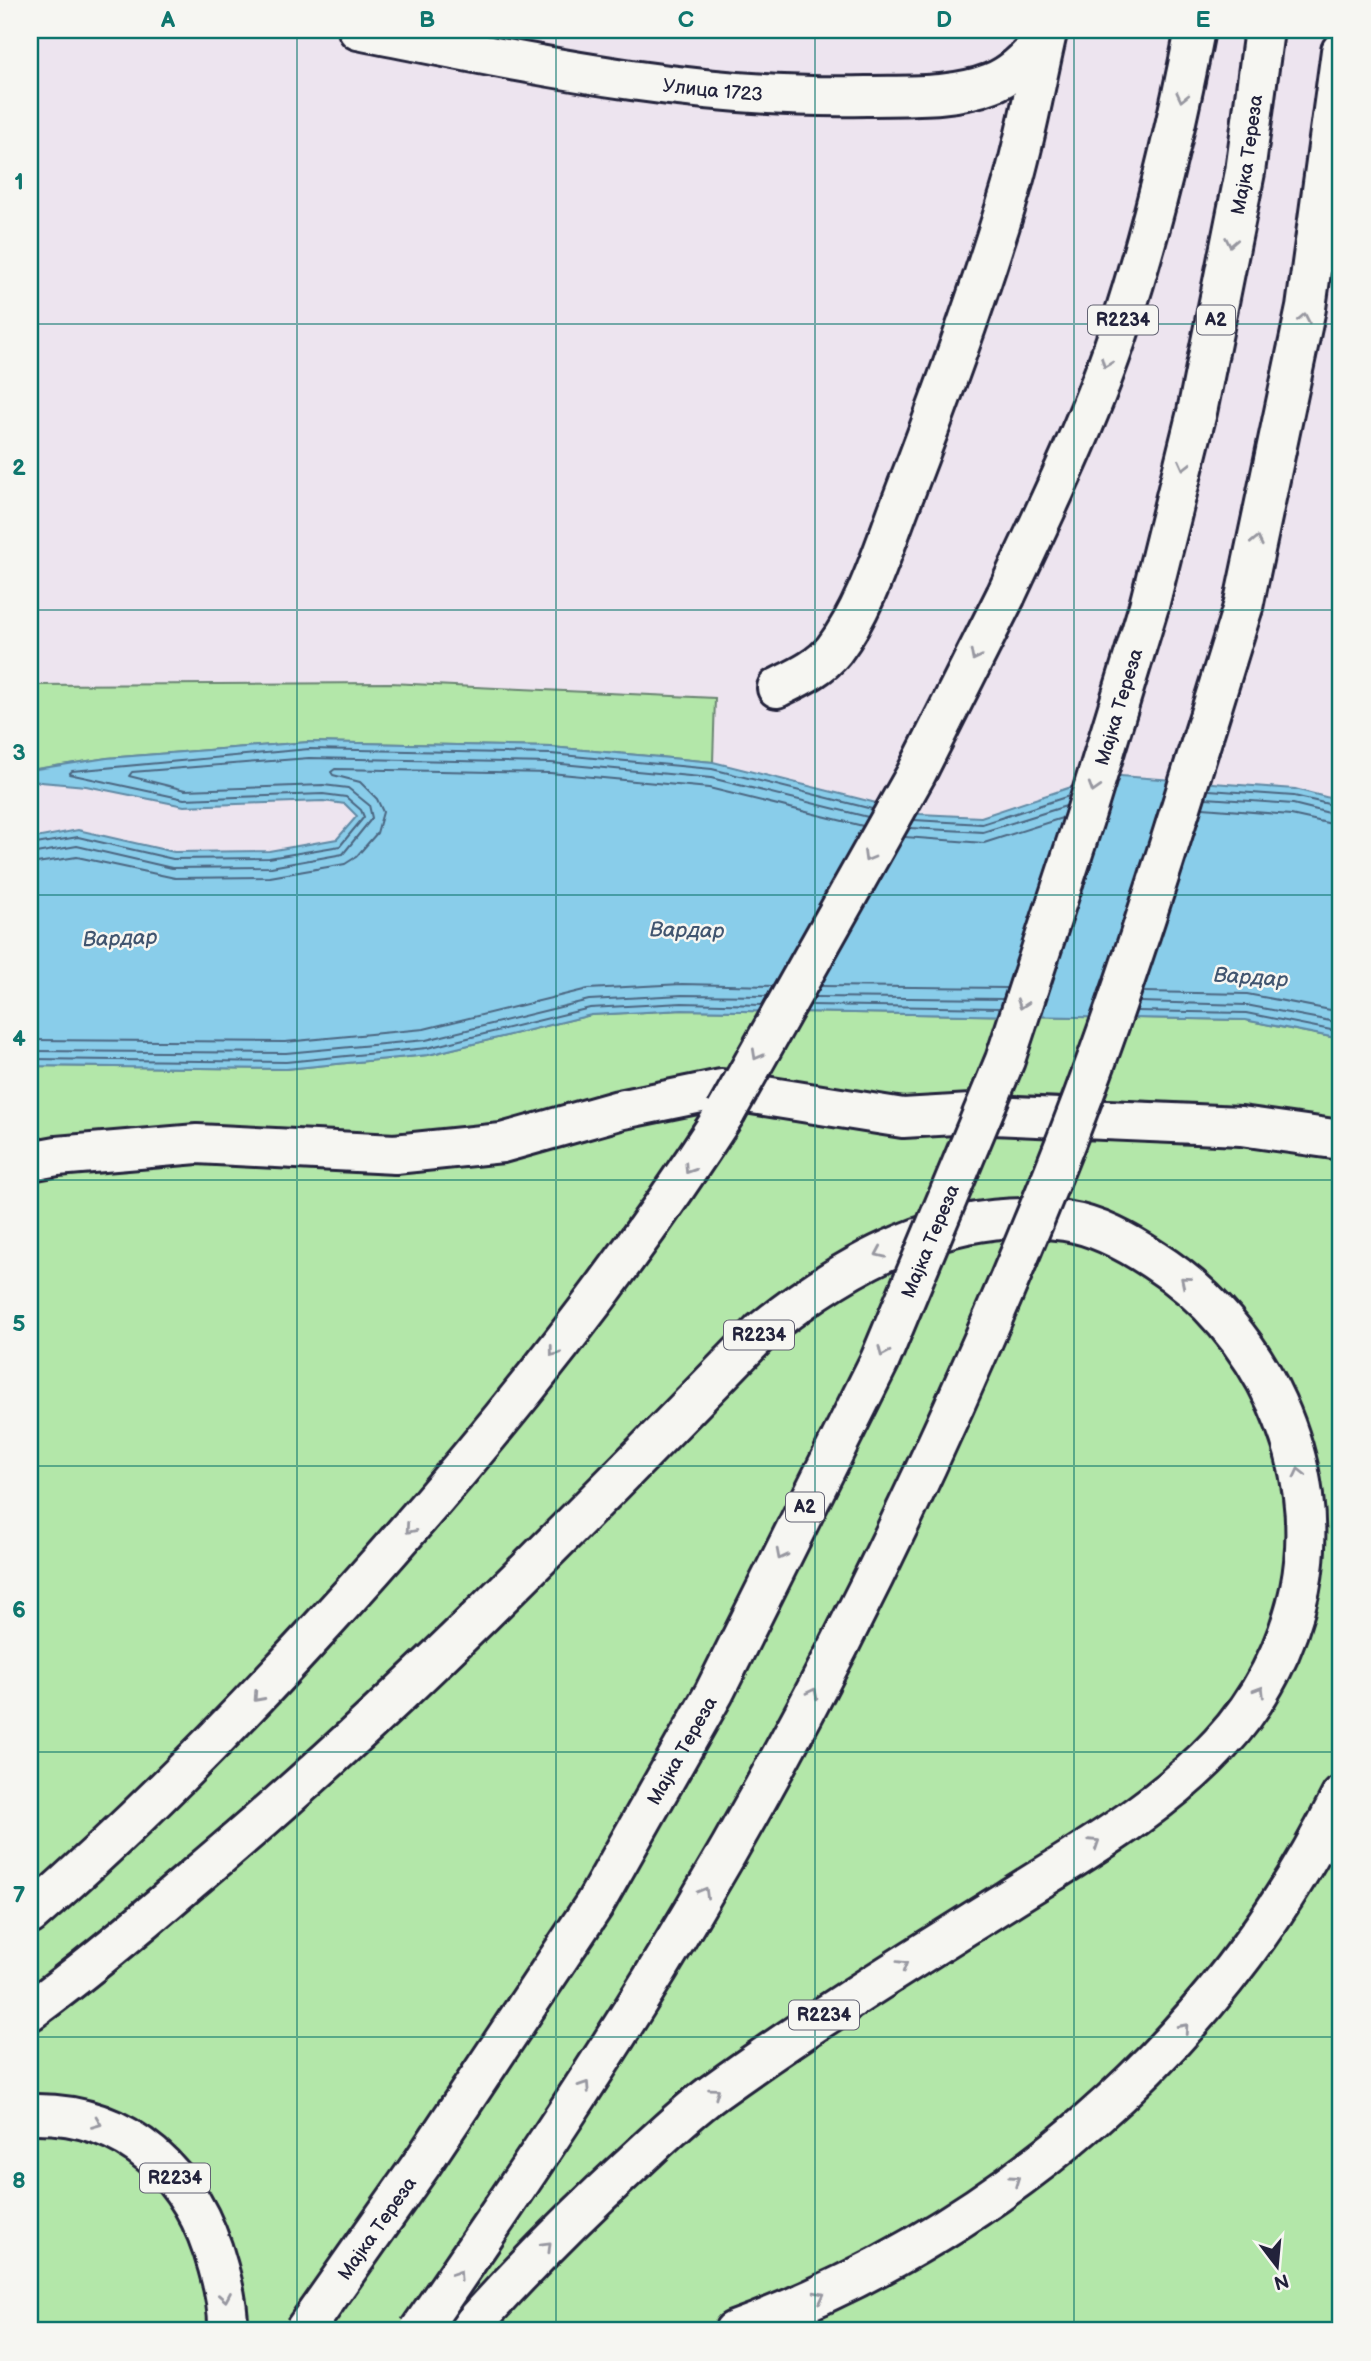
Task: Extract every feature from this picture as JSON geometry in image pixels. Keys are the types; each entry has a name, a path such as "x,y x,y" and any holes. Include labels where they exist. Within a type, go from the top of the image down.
{"main road":[{"name":"Улица 1723","path":"358,30 641,83 695,90 819,97 954,92 992,82 1015,70 1048,32"},
{"name":"R2234","path":"30,1915 183,1774 246,1710 451,1483 674,1192 726,1112 916,774 1062,476 1121,327 1173,133 1195,30"},
{"name":"Мајка Тереза","path":"304,2331 423,2162 594,1905 713,1693 880,1360 1004,1060 1084,819 1149,606 1198,412 1245,172 1264,30"},
{"path":"777,688 805,675 833,652 852,622 874,569 950,376 990,255 1012,186 1048,32"},
{"path":"419,2331 610,2047 711,1880 814,1691 952,1412 1055,1169 1130,966 1244,607 1306,308 1341,51"},
{"path":"30,1161 57,1156 197,1144 395,1154 502,1143 619,1110 721,1089 903,1118 971,1114 1241,1126 1341,1140"},
{"name":"R2234","path":"30,2011 77,1976 233,1846 383,1712 762,1331 810,1292 868,1258 913,1238 971,1224 1013,1219 1067,1221 1110,1234 1175,1273 1205,1299 1238,1337 1271,1389 1291,1441 1303,1495 1305,1552 1300,1587 1284,1642 1270,1674 1219,1746 1141,1813 849,1998 706,2098 596,2198 467,2331"},
{"path":"734,2331 792,2310 883,2263 959,2219 1026,2173 1093,2118 1141,2075 1237,1967 1302,1867 1341,1796"},
{"name":"R2234","path":"30,2114 73,2117 98,2123 148,2150 169,2172 191,2198 205,2225 225,2291 228,2331"}],"green space":[{"path":"390,683 715,698 713,762 551,747 309,742 107,758 30,770 30,685"},
{"path":"683,1010 1245,1020 1341,1039 1341,2331 30,2331 30,1066 286,1069 428,1055 591,1015"}],"water":[{"name":"Вардар","path":"309,742 551,747 713,762 920,814 981,817 1107,775 1295,789 1341,801 1341,1039 1245,1020 682,1010 591,1015 428,1055 286,1069 30,1066 30,839 78,830 174,852 269,851 337,839 357,816 345,804 323,801 184,806 86,786 30,781 30,770 107,758"}]}
